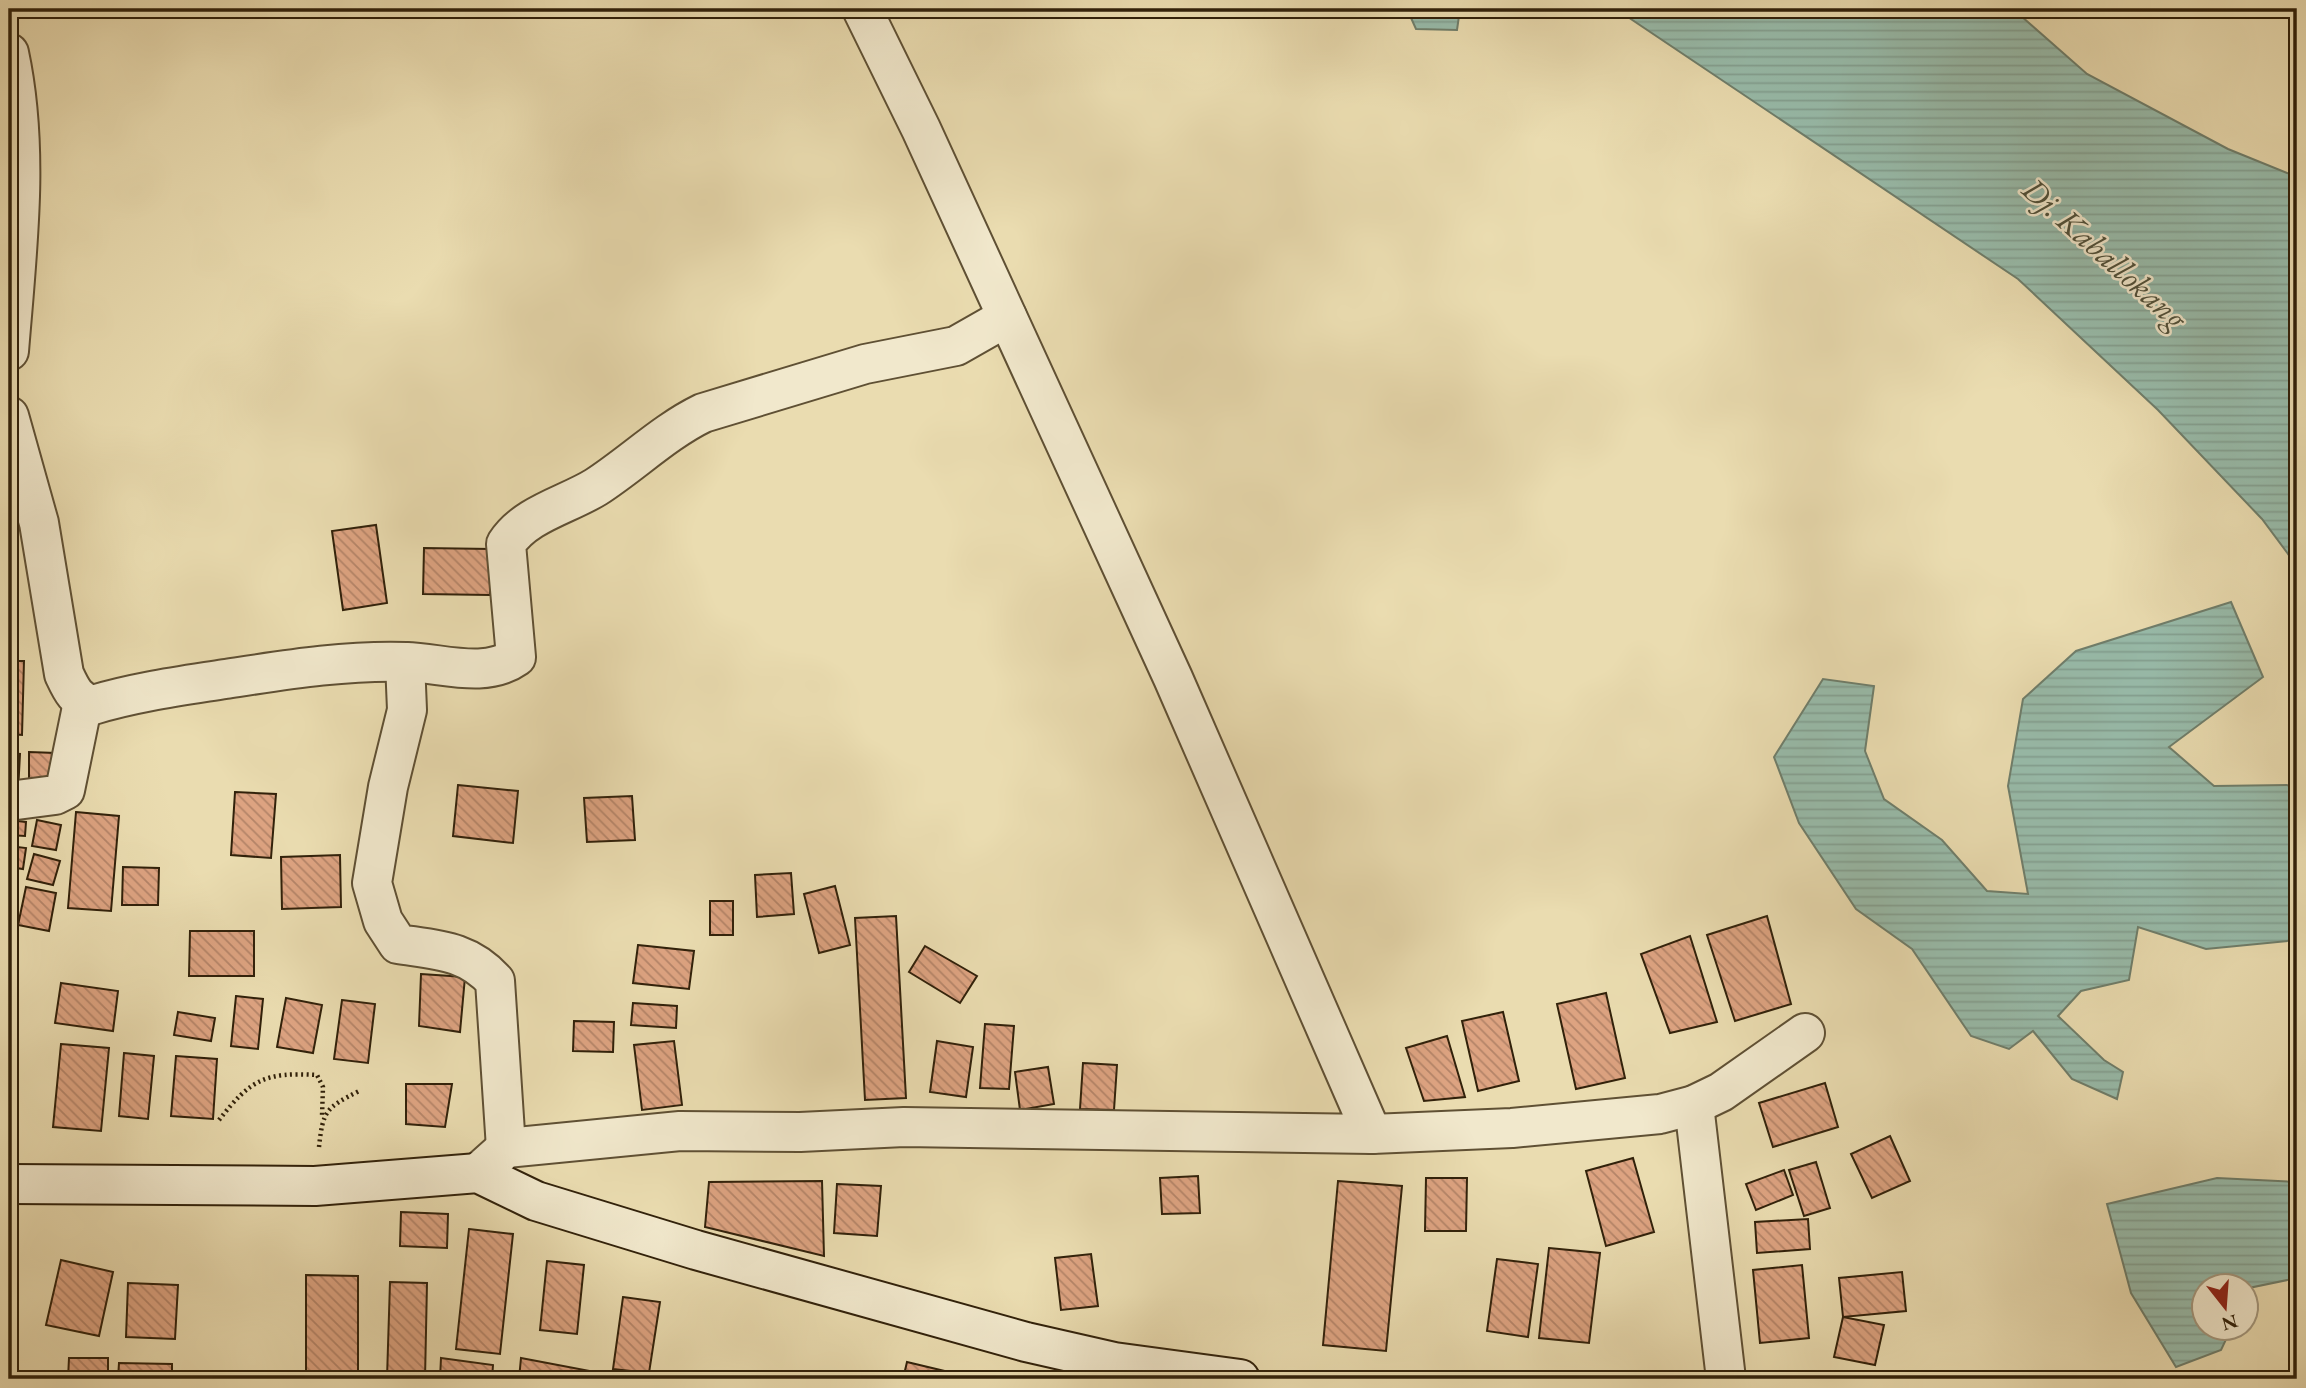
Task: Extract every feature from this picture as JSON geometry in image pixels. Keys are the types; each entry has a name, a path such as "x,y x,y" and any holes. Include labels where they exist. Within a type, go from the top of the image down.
{"street":[{"path":"862,9 1007,317 1219,780 1264,893 1372,1134"},
{"path":"9,52 18,97 22,146 9,351"},
{"path":"9,416 39,523 64,674 72,691 83,702 93,705 177,687 309,666 405,662 484,669 516,657 506,544 513,534 594,488 682,424 730,404 865,364 956,345 1007,317"},
{"path":"405,662 407,710 388,788 372,883 383,921 398,944 440,951 478,962 495,981 506,1148"},
{"path":"9,801 55,795 65,790 83,702"},
{"path":"478,1173 506,1148 680,1131 800,1132 905,1127 1372,1134 1512,1128 1660,1114 1694,1105 1753,1072 1805,1033"},
{"path":"1694,1105 1726,1379"},
{"path":"9,1184 315,1186 478,1173 536,1201 695,1250 1026,1342 1114,1362 1240,1379"}],"path":[{"path":"219,1120 237,1097 254,1084 273,1075 317,1075 323,1087 315,1186"},
{"path":"322,1116 332,1105 359,1091"}],"water":[{"path":"1407,9 1460,9 1457,30 1416,29"},
{"name":"Dj. Kaballokang","path":"1616,9 2013,9 2087,74 2228,149 2297,177 2297,566 2262,519 2158,410 2018,279"},
{"path":"2231,602 2263,677 2169,747 2214,786 2297,785 2297,940 2206,949 2138,927 2129,980 2081,991 2058,1016 2104,1060 2123,1072 2117,1099 2072,1079 2033,1031 2009,1049 1971,1036 1912,949 1856,909 1799,823 1774,757 1823,679 1874,686 1865,751 1884,799 1942,840 1987,891 2028,894 2008,786 2023,699 2076,651"},
{"path":"2217,1178 2297,1182 2297,1278 2260,1286 2260,1272 2190,1272 2190,1342 2225,1342 2221,1350 2176,1367 2131,1293 2107,1204"}],"building":[{"path":"376,525 387,603 343,610 332,531"},
{"path":"424,548 491,549 490,595 423,594"},
{"path":"9,661 24,661 22,735 9,734"},
{"path":"29,752 56,753 56,785 29,784"},
{"path":"9,753 20,754 18,791 9,791"},
{"path":"458,785 518,791 513,843 453,836"},
{"path":"235,792 276,794 271,858 231,855"},
{"path":"632,796 635,840 587,842 584,798"},
{"path":"76,812 119,816 111,911 68,908"},
{"path":"9,820 26,822 25,836 9,835"},
{"path":"37,820 61,825 56,850 32,846"},
{"path":"9,846 26,848 23,869 9,867"},
{"path":"34,854 60,861 53,885 27,879"},
{"path":"340,855 341,907 282,909 281,857"},
{"path":"123,867 159,868 158,905 122,905"},
{"path":"791,873 794,914 757,917 755,875"},
{"path":"835,886 850,945 819,953 804,894"},
{"path":"26,887 56,893 49,931 18,925"},
{"path":"9,888 16,888 12,927 9,927"},
{"path":"710,901 733,901 733,935 710,935"},
{"path":"896,916 906,1098 865,1100 855,918"},
{"path":"1767,916 1791,1004 1735,1021 1707,935"},
{"path":"190,931 254,931 254,976 189,976"},
{"path":"1690,936 1717,1022 1670,1033 1641,954"},
{"path":"638,945 694,951 689,989 633,983"},
{"path":"925,946 977,976 960,1003 909,972"},
{"path":"421,974 465,977 460,1032 419,1026"},
{"path":"61,983 118,991 113,1031 55,1023"},
{"path":"1606,993 1625,1078 1576,1089 1557,1004"},
{"path":"236,996 263,999 258,1049 231,1046"},
{"path":"286,998 322,1005 313,1053 277,1047"},
{"path":"342,1000 375,1004 368,1063 334,1059"},
{"path":"633,1003 677,1006 676,1028 631,1025"},
{"path":"178,1012 215,1018 211,1041 174,1035"},
{"path":"1503,1012 1519,1081 1478,1091 1462,1021"},
{"path":"574,1021 614,1022 613,1052 573,1051"},
{"path":"985,1024 1014,1026 1009,1089 980,1088"},
{"path":"1447,1036 1465,1097 1424,1101 1406,1048"},
{"path":"674,1041 682,1105 642,1110 634,1045"},
{"path":"937,1041 973,1047 966,1097 930,1092"},
{"path":"61,1044 109,1048 101,1131 53,1127"},
{"path":"124,1053 154,1056 148,1119 119,1116"},
{"path":"176,1056 217,1059 213,1119 171,1116"},
{"path":"1083,1063 1117,1065 1114,1110 1080,1109"},
{"path":"1048,1067 1054,1104 1020,1110 1015,1072"},
{"path":"1825,1083 1838,1127 1773,1147 1759,1103"},
{"path":"406,1084 452,1084 445,1127 406,1124"},
{"path":"1890,1136 1910,1181 1872,1198 1851,1154"},
{"path":"1633,1158 1654,1232 1606,1246 1586,1171"},
{"path":"1816,1162 1830,1208 1804,1216 1789,1170"},
{"path":"1784,1170 1793,1195 1756,1210 1746,1184"},
{"path":"1198,1176 1200,1213 1162,1214 1160,1178"},
{"path":"1426,1178 1467,1178 1466,1231 1425,1231"},
{"path":"822,1181 824,1256 705,1227 709,1182"},
{"path":"1338,1181 1402,1186 1386,1351 1323,1345"},
{"path":"837,1184 881,1186 877,1236 834,1233"},
{"path":"401,1212 448,1214 447,1248 400,1246"},
{"path":"1808,1219 1810,1249 1757,1253 1755,1222"},
{"path":"469,1229 513,1234 500,1354 456,1349"},
{"path":"1549,1248 1600,1253 1589,1343 1539,1338"},
{"path":"1091,1254 1098,1306 1061,1310 1055,1258"},
{"path":"1497,1259 1538,1264 1528,1337 1487,1331"},
{"path":"61,1260 113,1272 99,1336 46,1325"},
{"path":"547,1261 584,1265 577,1334 540,1330"},
{"path":"1802,1265 1809,1338 1760,1343 1753,1270"},
{"path":"1902,1272 1906,1311 1843,1317 1839,1278"},
{"path":"306,1275 358,1276 358,1375 306,1375"},
{"path":"390,1282 427,1283 425,1379 387,1378"},
{"path":"128,1283 178,1285 175,1339 126,1337"},
{"path":"623,1297 660,1302 649,1373 613,1369"},
{"path":"1843,1317 1884,1325 1875,1365 1834,1357"},
{"path":"69,1358 108,1358 108,1379 68,1379"},
{"path":"441,1358 493,1365 492,1379 440,1379"},
{"path":"521,1358 595,1372 593,1379 519,1379"},
{"path":"907,1362 953,1373 951,1379 903,1379"},
{"path":"119,1363 172,1364 172,1379 118,1379"}]}
